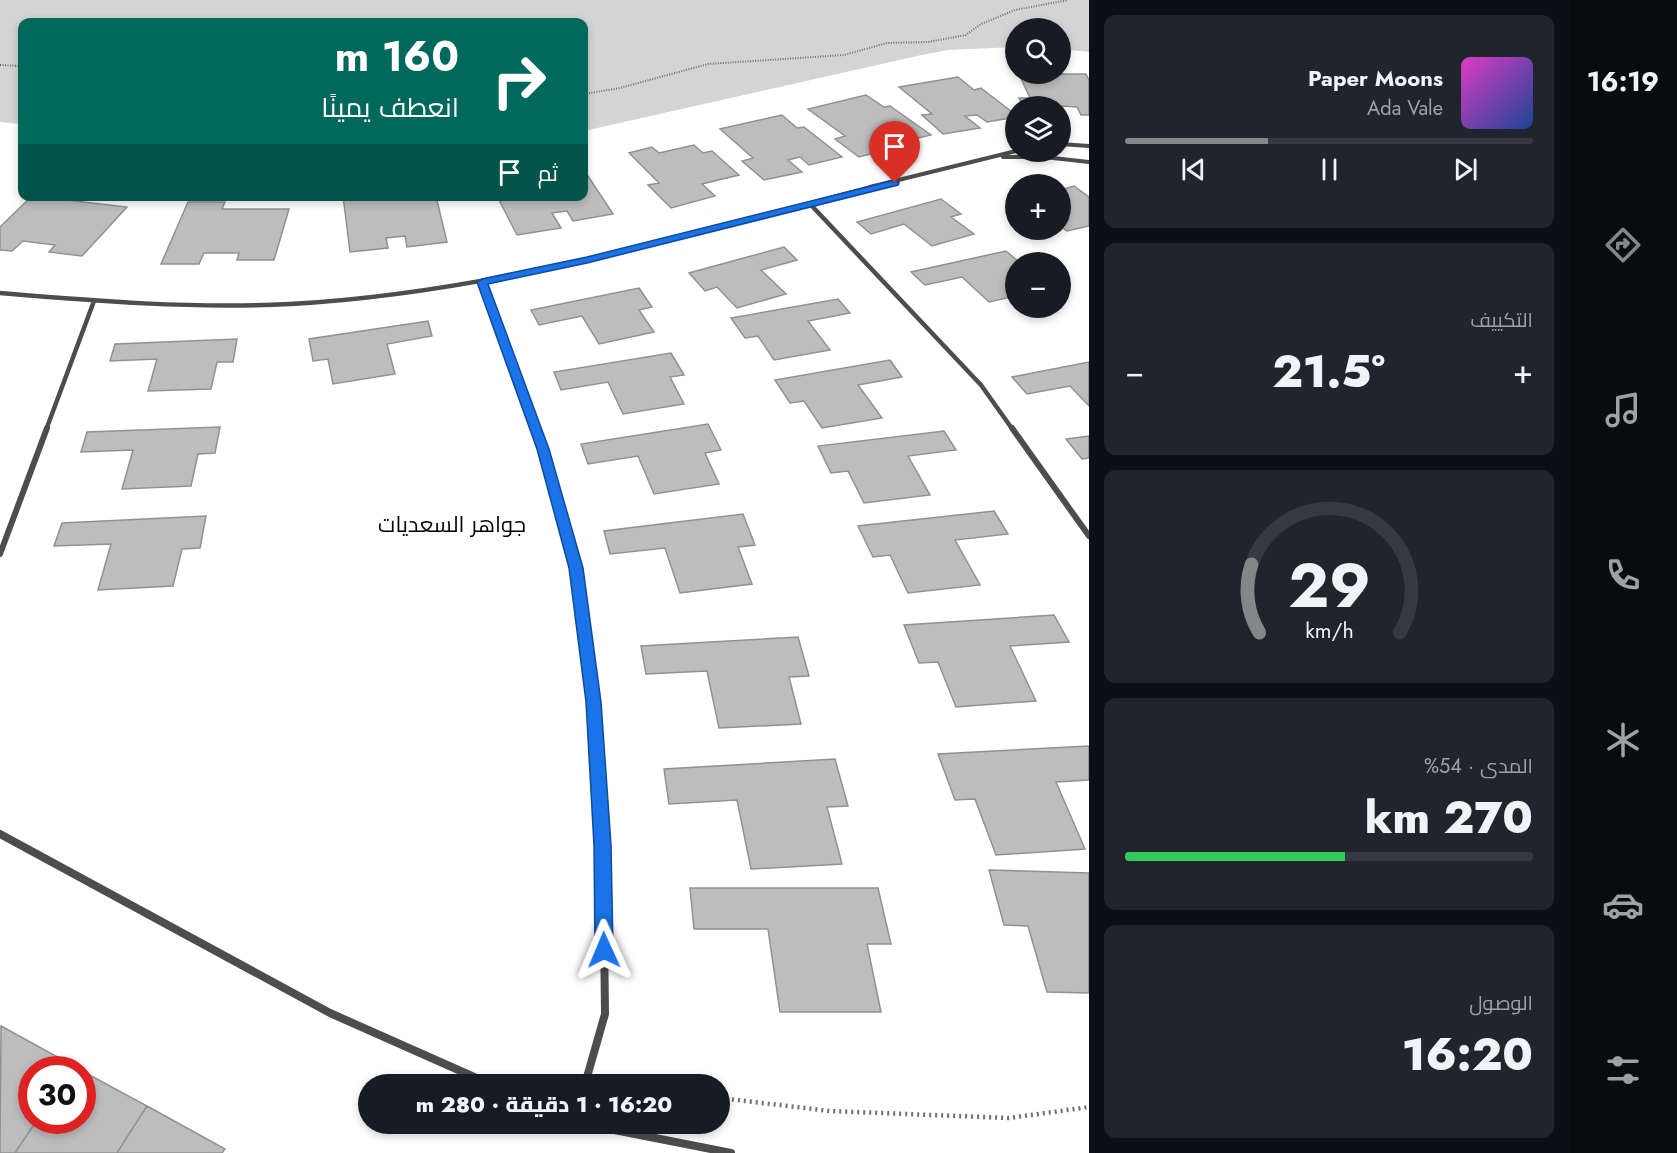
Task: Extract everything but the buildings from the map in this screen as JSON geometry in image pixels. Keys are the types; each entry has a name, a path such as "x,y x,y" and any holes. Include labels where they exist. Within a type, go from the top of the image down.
{"street":[{"path":"1071,145 1089,146"},
{"path":"0,293 210,307 331,301 482,282 587,260 811,205 1005,154"},
{"path":"991,157 1044,157 1089,162"},
{"path":"811,205 981,385 1089,536"},
{"path":"482,282 543,449 576,568 594,702 603,845 605,1014 588,1074"},
{"path":"0,554 94,301"},
{"path":"0,834 330,1013 467,1074"},
{"path":"635,1134 732,1153"}],"path":[{"path":"588,93 620,88 708,64 844,55 887,43 928,42 966,35 981,24 1015,10 1068,0"},
{"path":"0,65 18,66"},
{"path":"730,1099 830,1111 1009,1118 1089,1107"}],"shaded area":[{"path":"0,0 1089,0 1089,52 1071,50 1071,18 1005,18 1005,47 948,50 917,56 588,130 588,18 18,18 18,124 0,122"}],"district":[{"name":"جواهر السعديات","path":"452,524"}],"route":[{"path":"604,950 603,845 594,702 576,568 543,449 482,282 587,260 895,183"}]}
